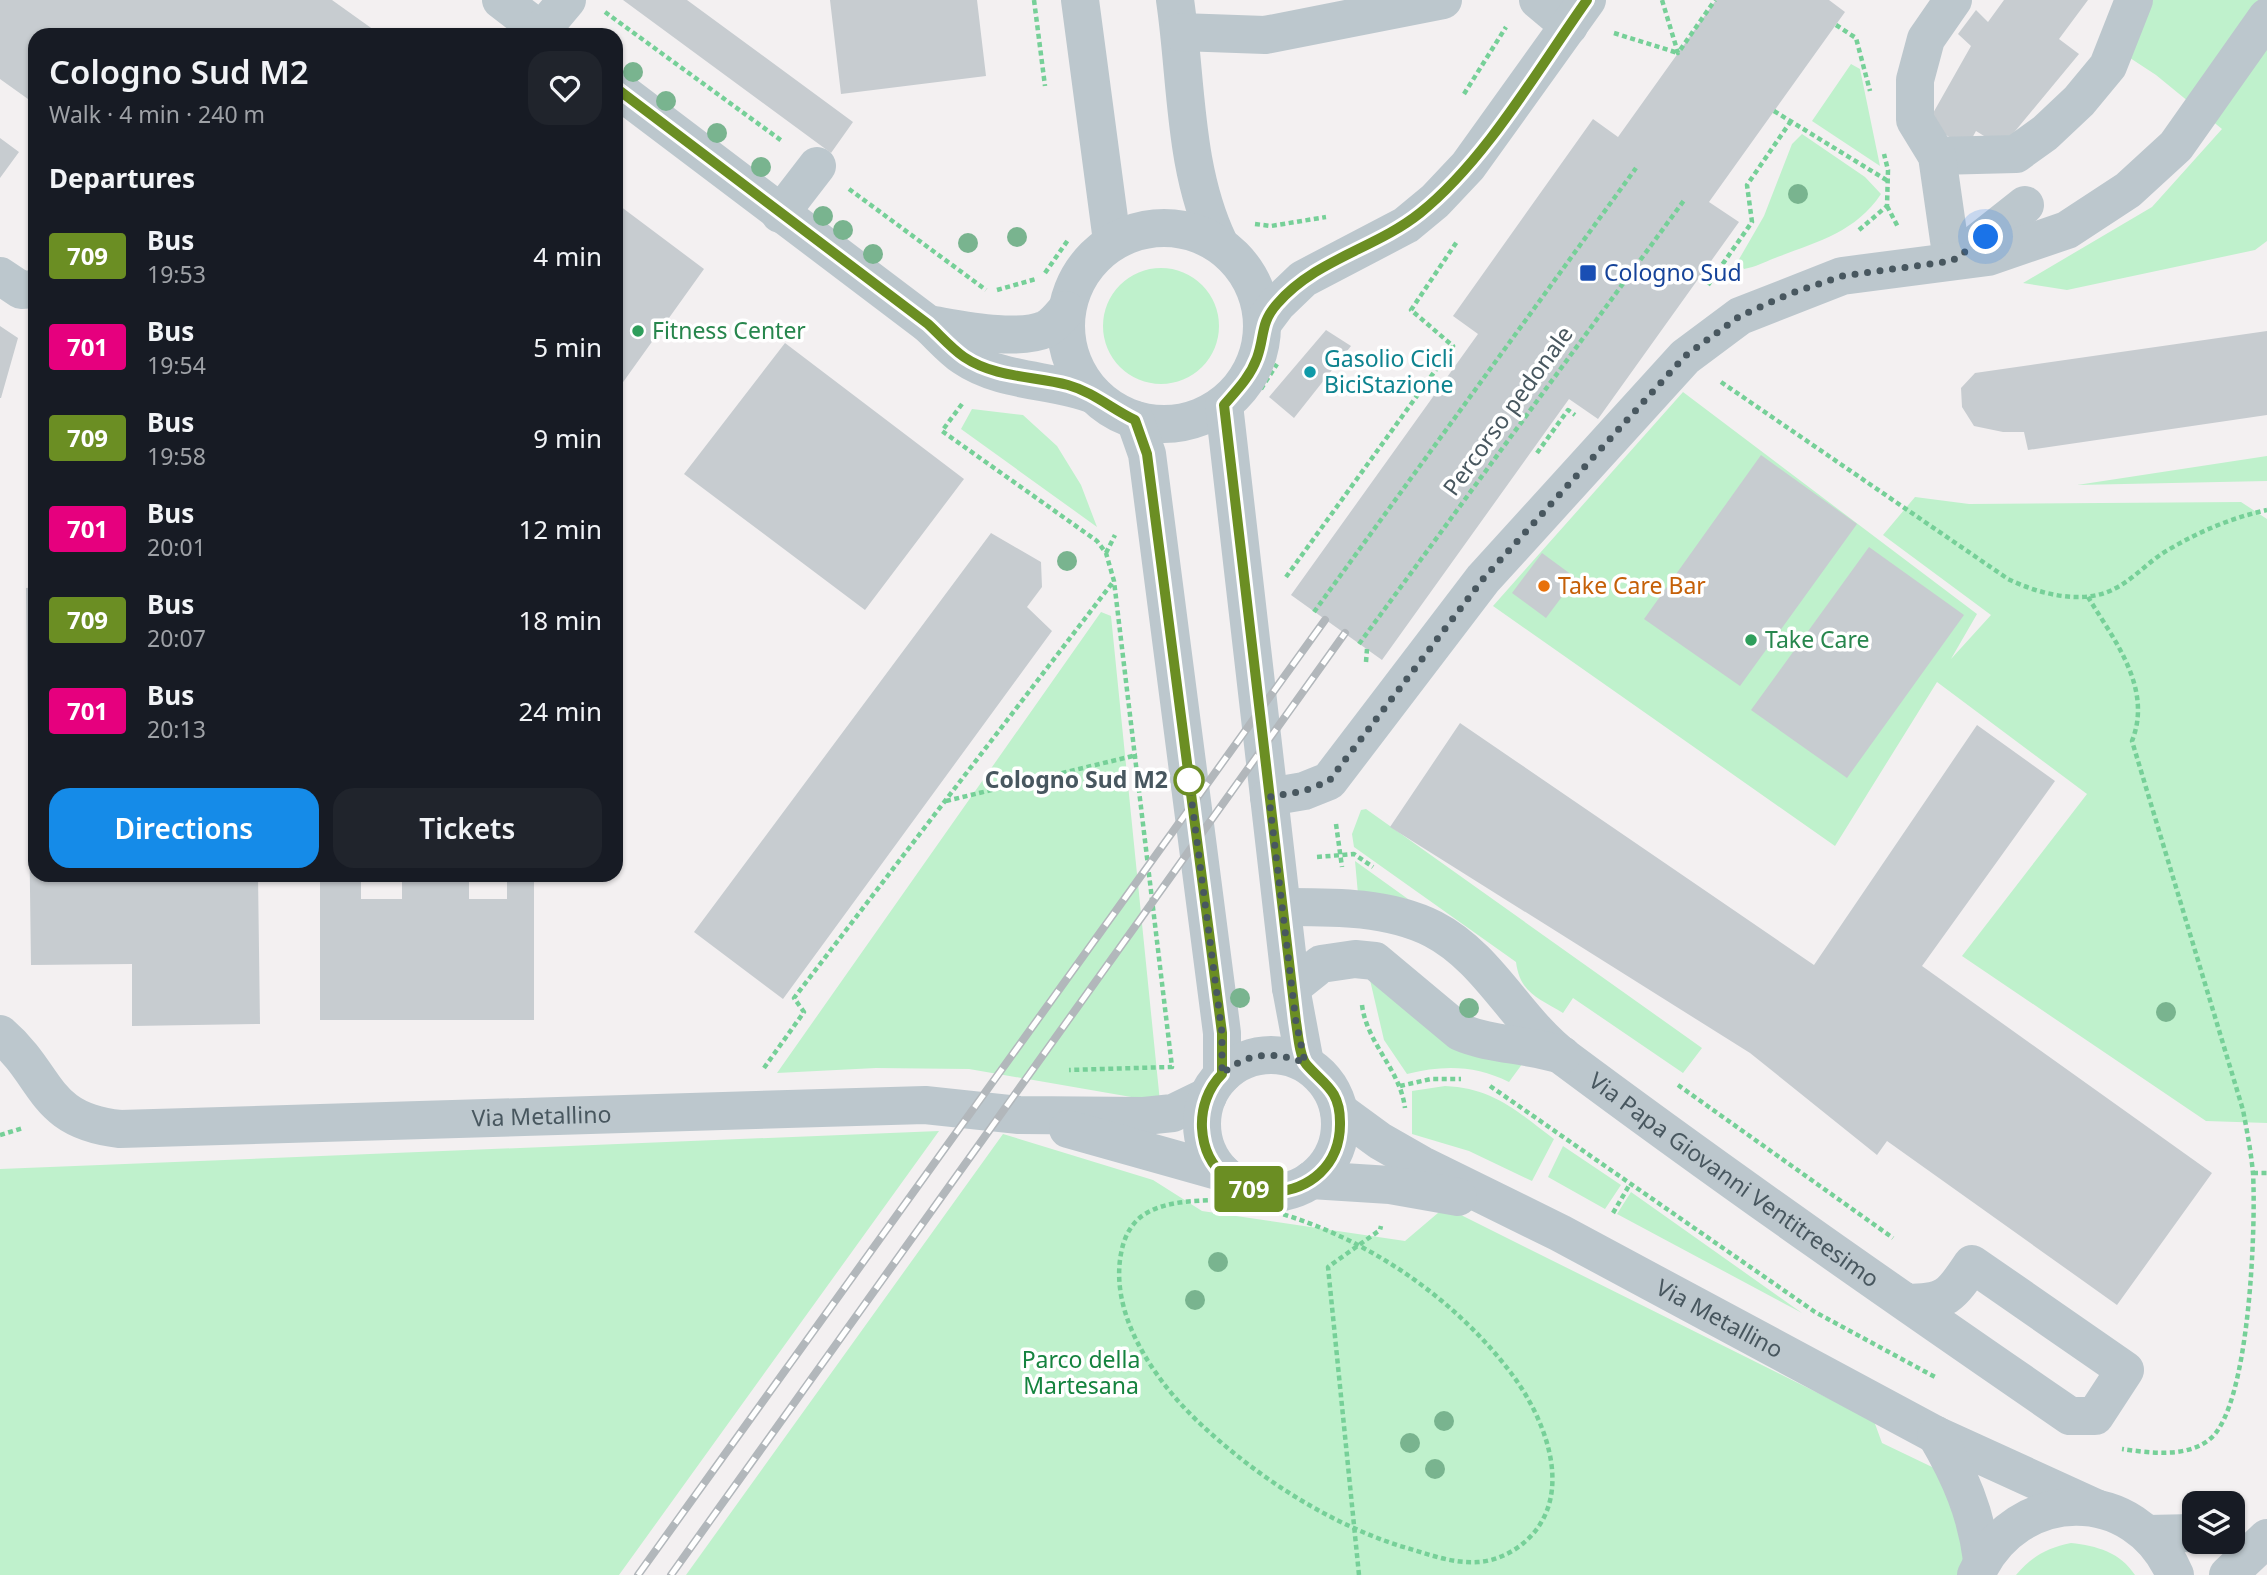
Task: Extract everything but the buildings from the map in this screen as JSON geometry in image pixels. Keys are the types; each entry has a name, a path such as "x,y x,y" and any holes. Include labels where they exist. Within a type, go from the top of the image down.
{"street":[{"path":"501,0 537,28"},
{"path":"548,28 568,0"},
{"path":"1080,0 1112,241"},
{"path":"1337,258 1296,268 1263,268 1229,253 1187,230 1163,228 1137,231 1112,241 1090,260 1077,279 1066,310 1065,326 1071,359 1094,395 1109,408 1135,420 1169,424 1188,421 1224,405 1252,370 1258,355 1262,324 1257,293 1229,253 1203,212 1195,180 1178,16 1265,35 1443,0"},
{"path":"1952,261 1937,156 1915,120 1915,80 1926,39 1953,0"},
{"path":"1937,156 2016,153 2045,133 2079,101 2108,66 2134,0"},
{"path":"1524,10 1578,14"},
{"path":"1262,324 1277,304 1303,279 1337,258 1406,225 1435,201 1468,166 1578,14"},
{"path":"1269,797 1304,791 1329,781 1483,579 1685,356 1740,316 1789,294 1842,276 1988,257 2067,230 2127,190 2176,146 2267,17"},
{"path":"623,93 779,214 928,324 965,358 993,371 1068,385 1094,395"},
{"path":"779,214 817,166"},
{"path":"1952,261 2025,205"},
{"path":"0,276 21,290 28,290"},
{"path":"928,324 989,332 1032,332 1052,325 1066,310"},
{"path":"1224,405 1291,988 1305,1063"},
{"path":"1135,420 1147,454 1222,1033 1215,1085 1202,1115 1202,1136 1209,1155 1221,1172 1238,1184 1267,1193 1287,1191 1311,1180 1323,1170 1334,1152 1339,1133 1339,1111 1327,1083 1305,1063 1284,1056 1264,1055 1244,1060 1215,1085"},
{"name":"Via Papa Giovanni Ventitreesimo","path":"1282,907 1384,913 1435,930 1477,963 1562,1055 1907,1303 2070,1416 2095,1416 2124,1370 1972,1264 1954,1292 1941,1300 1907,1303"},
{"name":"Via Papa Giovanni Ventitreesimo","path":"1291,988 1321,964 1355,959 1375,961 1460,1032 1474,1038 1525,1045 1562,1055"},
{"name":"Via Metallino","path":"0,1034 24,1059 45,1090 67,1114 89,1124 120,1129 925,1105 1019,1115 1159,1115 1184,1109 1215,1085"},
{"name":"Via Metallino","path":"1339,1111 1380,1141 1502,1206 1560,1233 1936,1434 2095,1508 2123,1517 2148,1534"},
{"name":"Via Metallino","path":"1019,1115 1221,1172"},
{"name":"Via Metallino","path":"1311,1180 1390,1185 1502,1206"},
{"path":"1936,1434 1962,1480 1978,1527 1979,1567"},
{"path":"1979,1567 1993,1544 2022,1521 2057,1508 2095,1508"},
{"path":"2245,1529 2267,1526"},
{"path":"2148,1534 2182,1533"},
{"path":"2148,1534 2161,1548 2175,1575"},
{"path":"2228,1575 2267,1538"}],"path":[{"path":"1034,0 1046,92"},
{"path":"1662,0 1678,53"},
{"path":"1678,53 1716,0"},
{"path":"1462,98 1524,10"},
{"path":"1578,14 1620,36 1678,53"},
{"path":"1836,25 1856,38 1871,94"},
{"path":"1774,111 1888,181"},
{"path":"1703,293 1752,222 1747,185 1791,121"},
{"path":"1852,235 1887,206 1888,181 1882,145"},
{"name":"Percorso pedonale","path":"1314,612 1636,168"},
{"name":"Percorso pedonale","path":"1359,644 1685,200"},
{"path":"1271,226 1332,216"},
{"path":"1018,284 1041,278 1068,242 1066,231"},
{"path":"1285,579 1453,346 1411,310 1459,239"},
{"path":"1431,261 1443,261"},
{"path":"1259,391 1279,361"},
{"path":"1710,375 2008,579 2029,589 2088,597 2119,587 2166,551 2218,523 2267,510"},
{"path":"969,395 942,431 1097,541 1106,553 1114,581 1137,755 1172,1067 1061,1070"},
{"path":"1106,553 1117,531"},
{"path":"734,1109 804,1012 794,998 1114,581"},
{"path":"2088,597 2125,662 2137,691 2138,726 2132,741 2243,1110 2253,1173 2253,1252 2236,1379"},
{"path":"1365,671 1367,649"},
{"path":"945,802 1137,755"},
{"path":"1334,813 1342,869"},
{"path":"1360,995 1368,1031 1400,1086 1405,1109 1403,1122"},
{"path":"1400,1086 1431,1079 1463,1079"},
{"path":"1487,1084 1509,1096 1815,1312 1926,1373"},
{"path":"2253,1173 2267,1173"},
{"path":"1359,1575 1328,1267 1380,1230 1390,1185"},
{"path":"1217,1200 1278,1211 1357,1246 1419,1283 1450,1308 1512,1375 1546,1440 1552,1461 1553,1487 1548,1511 1535,1532 1519,1548 1501,1557 1479,1562 1450,1561 1354,1528 1263,1477 1183,1407 1146,1355 1130,1326 1124,1305 1119,1262 1131,1227 1144,1215 1163,1206 1187,1201 1217,1200"}],"green space":[{"path":"2152,0 2267,0 2267,241 2255,250 2067,290 2023,283 2152,207 2222,129 2156,75 2127,56"},
{"path":"1851,64 1860,69 1880,166 1812,121"},
{"path":"1802,134 1865,177 1881,194 1859,218 1834,235 1744,269 1738,261 1764,216 1792,144"},
{"path":"1161,268 1183,272 1202,285 1215,304 1219,326 1215,348 1202,367 1183,380 1161,384 1139,380 1120,367 1107,348 1103,326 1107,304 1120,285 1139,272"},
{"path":"1683,392 1977,614 1951,659 1991,615 1883,535 1915,497 1969,504 2241,502 2267,519 2267,1123 2206,1121 1962,956 2087,794 1937,682 1835,846 1493,606"},
{"path":"972,409 1023,415 1057,446 1081,485 1097,527 961,429"},
{"path":"2267,456 2267,481 2077,485"},
{"path":"1101,612 1111,616 1160,1102 969,1069 876,1068 777,1073"},
{"path":"1366,809 1702,1048 1683,1073 1573,998 1563,1013 1532,994 1522,981 1516,962 1354,847 1352,834 1361,810"},
{"path":"1355,861 1408,899 1358,894"},
{"path":"1370,980 1528,1056 1509,1082 1484,1072 1459,1068 1407,1074 1384,1040"},
{"path":"1445,1086 1491,1096 1516,1110 1554,1139 1532,1181 1469,1151 1412,1134 1412,1091"},
{"path":"939,1131 619,1575 0,1575 0,1169"},
{"name":"Parco della Martesana","path":"1003,1134 1153,1180 1202,1211 1405,1241 1445,1207 1874,1421 1882,1443 1955,1478 1978,1575 686,1575"},
{"path":"1563,1146 1621,1185 1605,1209 1548,1177"},
{"path":"1631,1192 1802,1313 1617,1214"},
{"path":"2071,1543 2090,1546 2115,1556 2135,1575 2016,1575 2040,1554"}],"railway":[{"path":"638,1575 1325,620"},
{"path":"671,1575 1345,633"}],"bus line":[{"name":"709","path":"623,93 779,214 928,324 965,358 993,371 1068,385 1094,395 1109,408 1135,420 1147,454 1222,1033 1222,1074 1204,1105 1202,1136 1214,1164 1229,1179 1257,1192 1267,1193 1298,1187 1323,1170 1338,1142 1340,1122 1339,1111 1327,1083 1305,1063 1296,1022 1224,405 1252,370 1258,355 1262,324 1277,304 1303,279 1337,258 1382,239 1406,225 1435,201 1468,166 1587,0"}],"place":[{"name":"Cologno Sud","path":"1588,273"},
{"name":"Fitness Center","path":"638,331"},
{"name":"Gasolio Cicli BiciStazione","path":"1310,372"},
{"name":"Take Care Bar","path":"1544,586"},
{"name":"Take Care","path":"1751,640"},
{"name":"Cologno Sud M2","path":"1189,780"}],"route":[{"path":"1189,780 1222,1033 1222,1074 1244,1060 1264,1055 1284,1056 1305,1063 1296,1022 1269,797 1304,791 1329,781 1483,579 1685,356 1740,316 1789,294 1842,276 1952,261 1986,237"}]}
